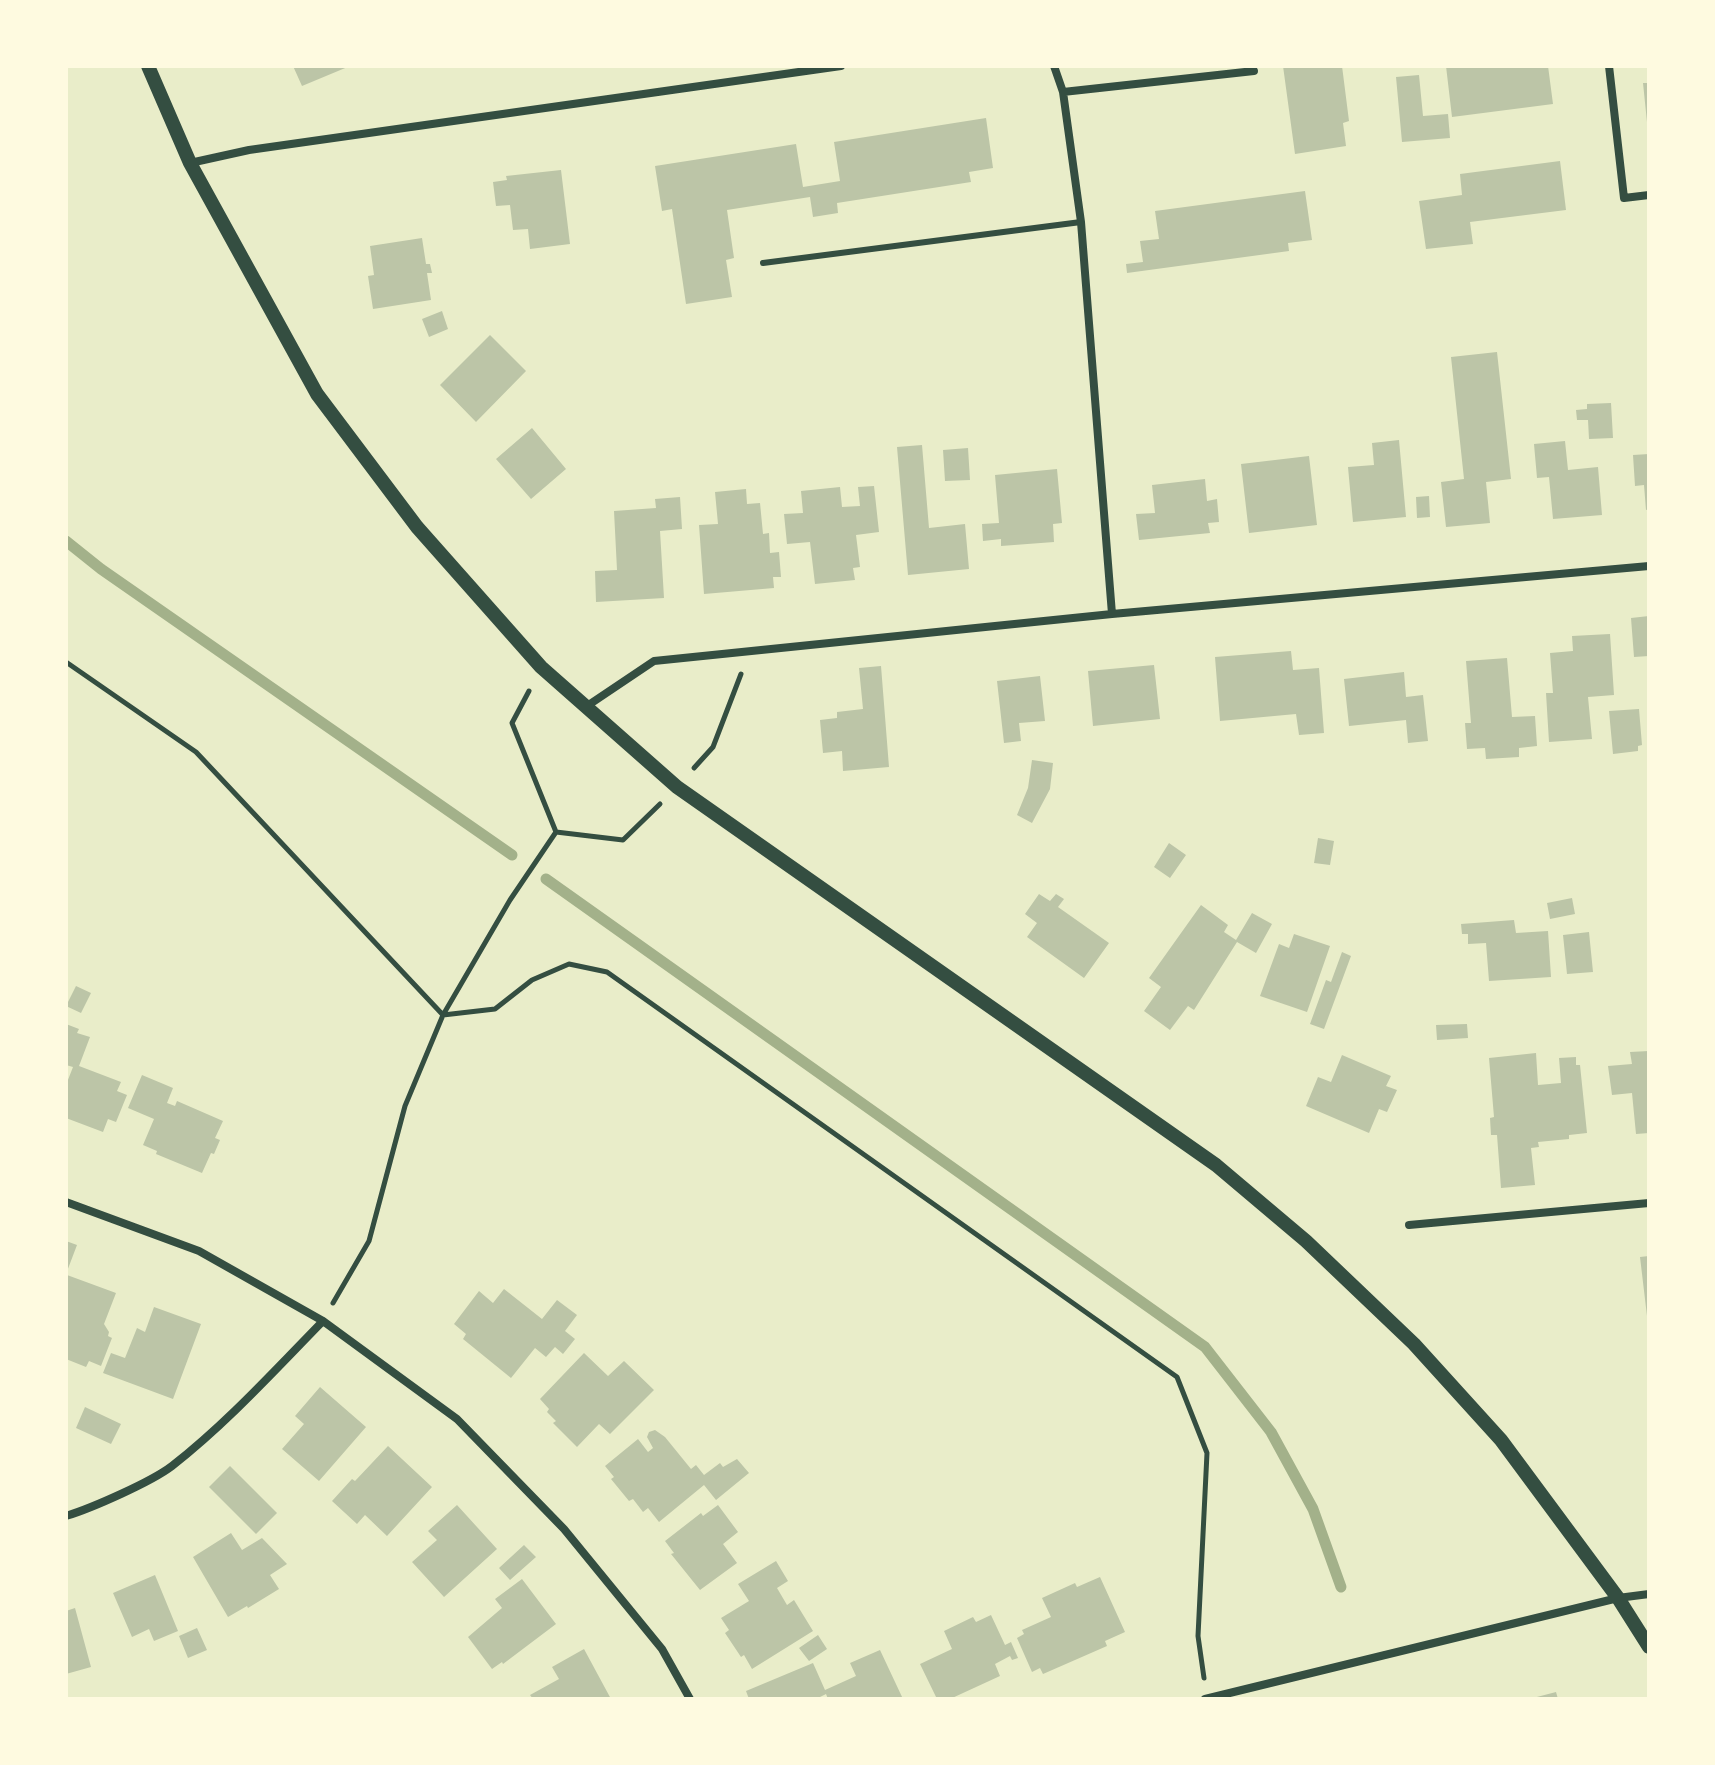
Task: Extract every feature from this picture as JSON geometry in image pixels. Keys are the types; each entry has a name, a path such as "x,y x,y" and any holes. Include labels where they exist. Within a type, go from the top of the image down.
{"street":[{"path":"148,66 190,163 317,394 417,527 541,667 677,787 1216,1165 1306,1241 1414,1344 1501,1440 1618,1598 1649,1647"},
{"path":"190,163 249,150 785,70 841,66"},
{"path":"1054,66 1063,92 1081,222 1112,614"},
{"path":"1609,66 1624,198 1649,195"},
{"path":"1063,92 1254,71"},
{"path":"587,706 654,661 1112,614 1649,566"},
{"path":"66,1202 199,1251 323,1321 457,1419 564,1529 662,1649 690,1699"},
{"path":"1409,1225 1649,1203"},
{"path":"66,1516 169,1468 237,1409 323,1321"},
{"path":"1206,1699 1618,1598 1649,1594"}],"lane":[{"path":"763,263 1081,222"}],"path":[{"path":"556,832 623,840 713,747 750,651"},
{"path":"66,662 196,752 443,1015"},
{"path":"541,667 512,723 556,832"},
{"path":"323,1321 369,1241 405,1106 443,1015 510,900 556,832"},
{"path":"443,1015 495,1009 532,980 569,964 607,972 1177,1377 1207,1453 1198,1636 1206,1699"}],"building":[{"path":"293,66 350,66 302,86"},
{"path":"1283,66 1342,66 1349,121 1343,123 1346,146 1295,154"},
{"path":"1446,66 1548,66 1553,104 1452,117"},
{"path":"1419,75 1423,116 1448,114 1450,138 1402,142 1396,77"},
{"path":"1643,83 1649,83 1649,122 1647,122"},
{"path":"986,118 993,168 969,172 971,182 837,203 838,213 813,217 810,197 727,210 734,258 726,260 732,297 686,304 672,209 662,211 655,166 796,144 803,187 840,181 834,142"},
{"path":"1560,161 1566,210 1470,222 1473,244 1426,249 1419,201 1462,195 1460,174"},
{"path":"561,170 570,244 530,249 528,229 513,230 510,205 496,206 493,182 507,180 506,176"},
{"path":"1305,191 1312,240 1288,243 1289,251 1127,273 1126,264 1143,262 1140,241 1159,239 1155,211"},
{"path":"422,238 426,264 430,264 432,273 427,273 431,300 373,309 368,276 374,275 370,246"},
{"path":"442,311 448,329 429,337 422,319"},
{"path":"490,335 526,371 476,422 440,385"},
{"path":"1497,352 1511,479 1486,482 1490,523 1446,527 1441,482 1464,479 1451,357"},
{"path":"1611,403 1613,438 1589,439 1588,420 1577,420 1576,410 1587,409 1587,404"},
{"path":"532,428 566,469 531,499 496,459"},
{"path":"1399,440 1406,517 1353,522 1348,467 1374,465 1372,443"},
{"path":"1565,441 1568,470 1598,467 1602,515 1553,519 1549,477 1537,478 1534,444"},
{"path":"922,445 929,528 965,524 969,569 908,575 897,447"},
{"path":"968,448 970,480 945,481 943,450"},
{"path":"1649,454 1649,509 1646,510 1644,485 1635,486 1633,455"},
{"path":"1309,456 1317,525 1249,533 1241,464"},
{"path":"1057,469 1062,523 1053,524 1054,542 1001,546 1001,539 983,541 982,524 999,523 995,475"},
{"path":"1205,479 1207,501 1217,499 1219,522 1208,523 1210,533 1139,540 1136,514 1155,513 1152,485"},
{"path":"874,486 879,532 856,535 860,567 853,568 855,580 815,584 810,542 787,544 784,514 803,513 801,491 840,487 842,507 860,506 858,487"},
{"path":"746,489 747,504 760,503 763,534 769,533 770,553 779,552 781,577 773,577 774,588 704,594 699,525 718,524 715,492"},
{"path":"1429,496 1430,517 1417,518 1416,497"},
{"path":"680,497 682,529 660,531 664,598 596,602 595,571 617,570 614,511 656,508 655,499"},
{"path":"1649,616 1649,656 1634,657 1631,618"},
{"path":"1610,634 1614,695 1588,697 1592,739 1549,742 1546,693 1553,693 1550,653 1573,651 1572,636"},
{"path":"1291,651 1293,670 1319,668 1324,733 1299,735 1296,714 1220,721 1215,657"},
{"path":"1507,658 1512,717 1535,716 1537,746 1519,748 1519,757 1486,759 1485,748 1467,749 1465,723 1471,723 1466,661"},
{"path":"1154,665 1160,719 1093,726 1088,671"},
{"path":"881,666 889,767 843,771 842,751 823,753 820,720 837,718 837,712 863,709 859,668"},
{"path":"1404,672 1406,697 1423,695 1428,741 1408,743 1406,720 1349,726 1344,679"},
{"path":"1040,676 1045,721 1019,723 1021,741 1004,743 997,681"},
{"path":"1639,709 1642,745 1638,746 1638,751 1613,754 1609,711"},
{"path":"1032,760 1053,763 1050,789 1032,823 1017,815 1028,788"},
{"path":"1318,838 1334,841 1330,865 1314,863"},
{"path":"1169,843 1186,855 1170,878 1154,867"},
{"path":"1039,894 1050,901 1056,894 1064,899 1058,907 1109,943 1084,978 1027,937 1037,923 1025,914"},
{"path":"1572,898 1575,914 1550,919 1547,903"},
{"path":"1201,905 1228,925 1224,932 1236,940 1252,913 1272,924 1256,953 1237,942 1194,1010 1188,1006 1170,1030 1144,1011 1161,987 1149,978"},
{"path":"1514,920 1516,933 1548,931 1551,977 1489,981 1486,943 1468,944 1468,934 1462,934 1461,924"},
{"path":"1589,932 1593,972 1567,974 1563,935"},
{"path":"1294,934 1330,946 1307,1012 1260,996 1279,944 1289,948"},
{"path":"1342,952 1351,956 1324,1029 1310,1024 1326,980 1331,982"},
{"path":"76,986 91,993 81,1013 66,1006"},
{"path":"66,1024 79,1029 77,1033 90,1037 79,1066 121,1082 117,1091 127,1095 116,1122 108,1119 103,1132 66,1118 66,1085 73,1067 66,1065"},
{"path":"1467,1024 1468,1038 1437,1040 1436,1025"},
{"path":"1649,1051 1649,1133 1636,1134 1632,1093 1612,1095 1608,1066 1632,1064 1630,1052"},
{"path":"1536,1053 1538,1085 1561,1083 1559,1058 1576,1057 1576,1065 1580,1065 1587,1133 1569,1135 1569,1139 1538,1142 1539,1147 1531,1148 1535,1185 1501,1188 1497,1135 1491,1135 1490,1118 1494,1117 1489,1058"},
{"path":"1342,1055 1391,1076 1386,1086 1397,1090 1387,1112 1379,1109 1369,1133 1306,1106 1318,1077 1331,1082"},
{"path":"142,1075 173,1088 167,1103 175,1106 177,1101 223,1121 215,1138 220,1140 202,1173 156,1154 157,1151 143,1145 154,1119 128,1108"},
{"path":"66,1241 77,1245 66,1274"},
{"path":"1649,1256 1649,1316 1647,1316 1640,1257"},
{"path":"67,1275 116,1293 104,1324 108,1336 112,1338 101,1366 89,1361 86,1367 66,1359"},
{"path":"504,1289 542,1319 557,1300 577,1315 565,1331 575,1339 563,1354 555,1347 546,1357 535,1348 511,1378 463,1339 466,1334 454,1324 479,1291 493,1303"},
{"path":"154,1307 201,1324 173,1399 103,1373 111,1353 125,1358 137,1328 145,1332"},
{"path":"584,1353 608,1376 624,1361 654,1390 610,1434 599,1424 577,1447 553,1423 556,1421 540,1399"},
{"path":"320,1387 366,1427 319,1481 282,1449 304,1424 295,1416"},
{"path":"85,1407 121,1424 111,1444 76,1428"},
{"path":"655,1430 665,1437 691,1469 696,1465 704,1475 720,1463 723,1467 737,1459 749,1473 716,1500 704,1485 659,1522 648,1508 643,1512 633,1499 629,1501 611,1479 614,1477 605,1466 638,1439 648,1452 653,1448 647,1437 649,1432"},
{"path":"388,1446 432,1487 387,1536 365,1515 357,1524 332,1501"},
{"path":"230,1466 277,1513 256,1534 209,1487"},
{"path":"457,1505 497,1549 444,1597 412,1562 437,1540 428,1531"},
{"path":"718,1505 738,1532 723,1544 737,1563 700,1590 671,1554 674,1553 665,1541 701,1513 703,1516"},
{"path":"231,1533 242,1550 262,1538 287,1564 270,1575 279,1589 228,1617 193,1557"},
{"path":"524,1545 536,1557 510,1580 499,1568"},
{"path":"776,1561 788,1581 777,1588 787,1605 794,1600 813,1631 752,1669 725,1633 729,1630 721,1618 749,1601 738,1584"},
{"path":"155,1575 178,1631 154,1641 149,1629 132,1637 113,1593"},
{"path":"1100,1577 1125,1632 1105,1641 1107,1646 1043,1674 1040,1668 1032,1672 1017,1638 1024,1634 1022,1630 1051,1617 1042,1598 1075,1583 1077,1587"},
{"path":"522,1579 556,1624 492,1669 468,1637 502,1608 495,1599"},
{"path":"75,1608 91,1667 66,1674 66,1611"},
{"path":"991,1615 1005,1645 1011,1642 1018,1658 1012,1660 1010,1656 995,1664 1000,1676 950,1699 937,1699 920,1664 952,1649 944,1631 973,1617 976,1622"},
{"path":"197,1628 207,1650 188,1658 179,1636"},
{"path":"818,1635 827,1649 809,1661 799,1648"},
{"path":"584,1649 611,1699 533,1699 530,1695 559,1679 552,1667"},
{"path":"880,1650 903,1699 828,1699 826,1694 816,1699 749,1699 746,1691 813,1663 825,1690 856,1676 850,1663"},
{"path":"1556,1692 1558,1699 1533,1699 1533,1698"}],"waterway":[{"path":"66,541 101,569 512,855"},
{"path":"546,879 1205,1347 1271,1432 1313,1509 1341,1587"}]}
